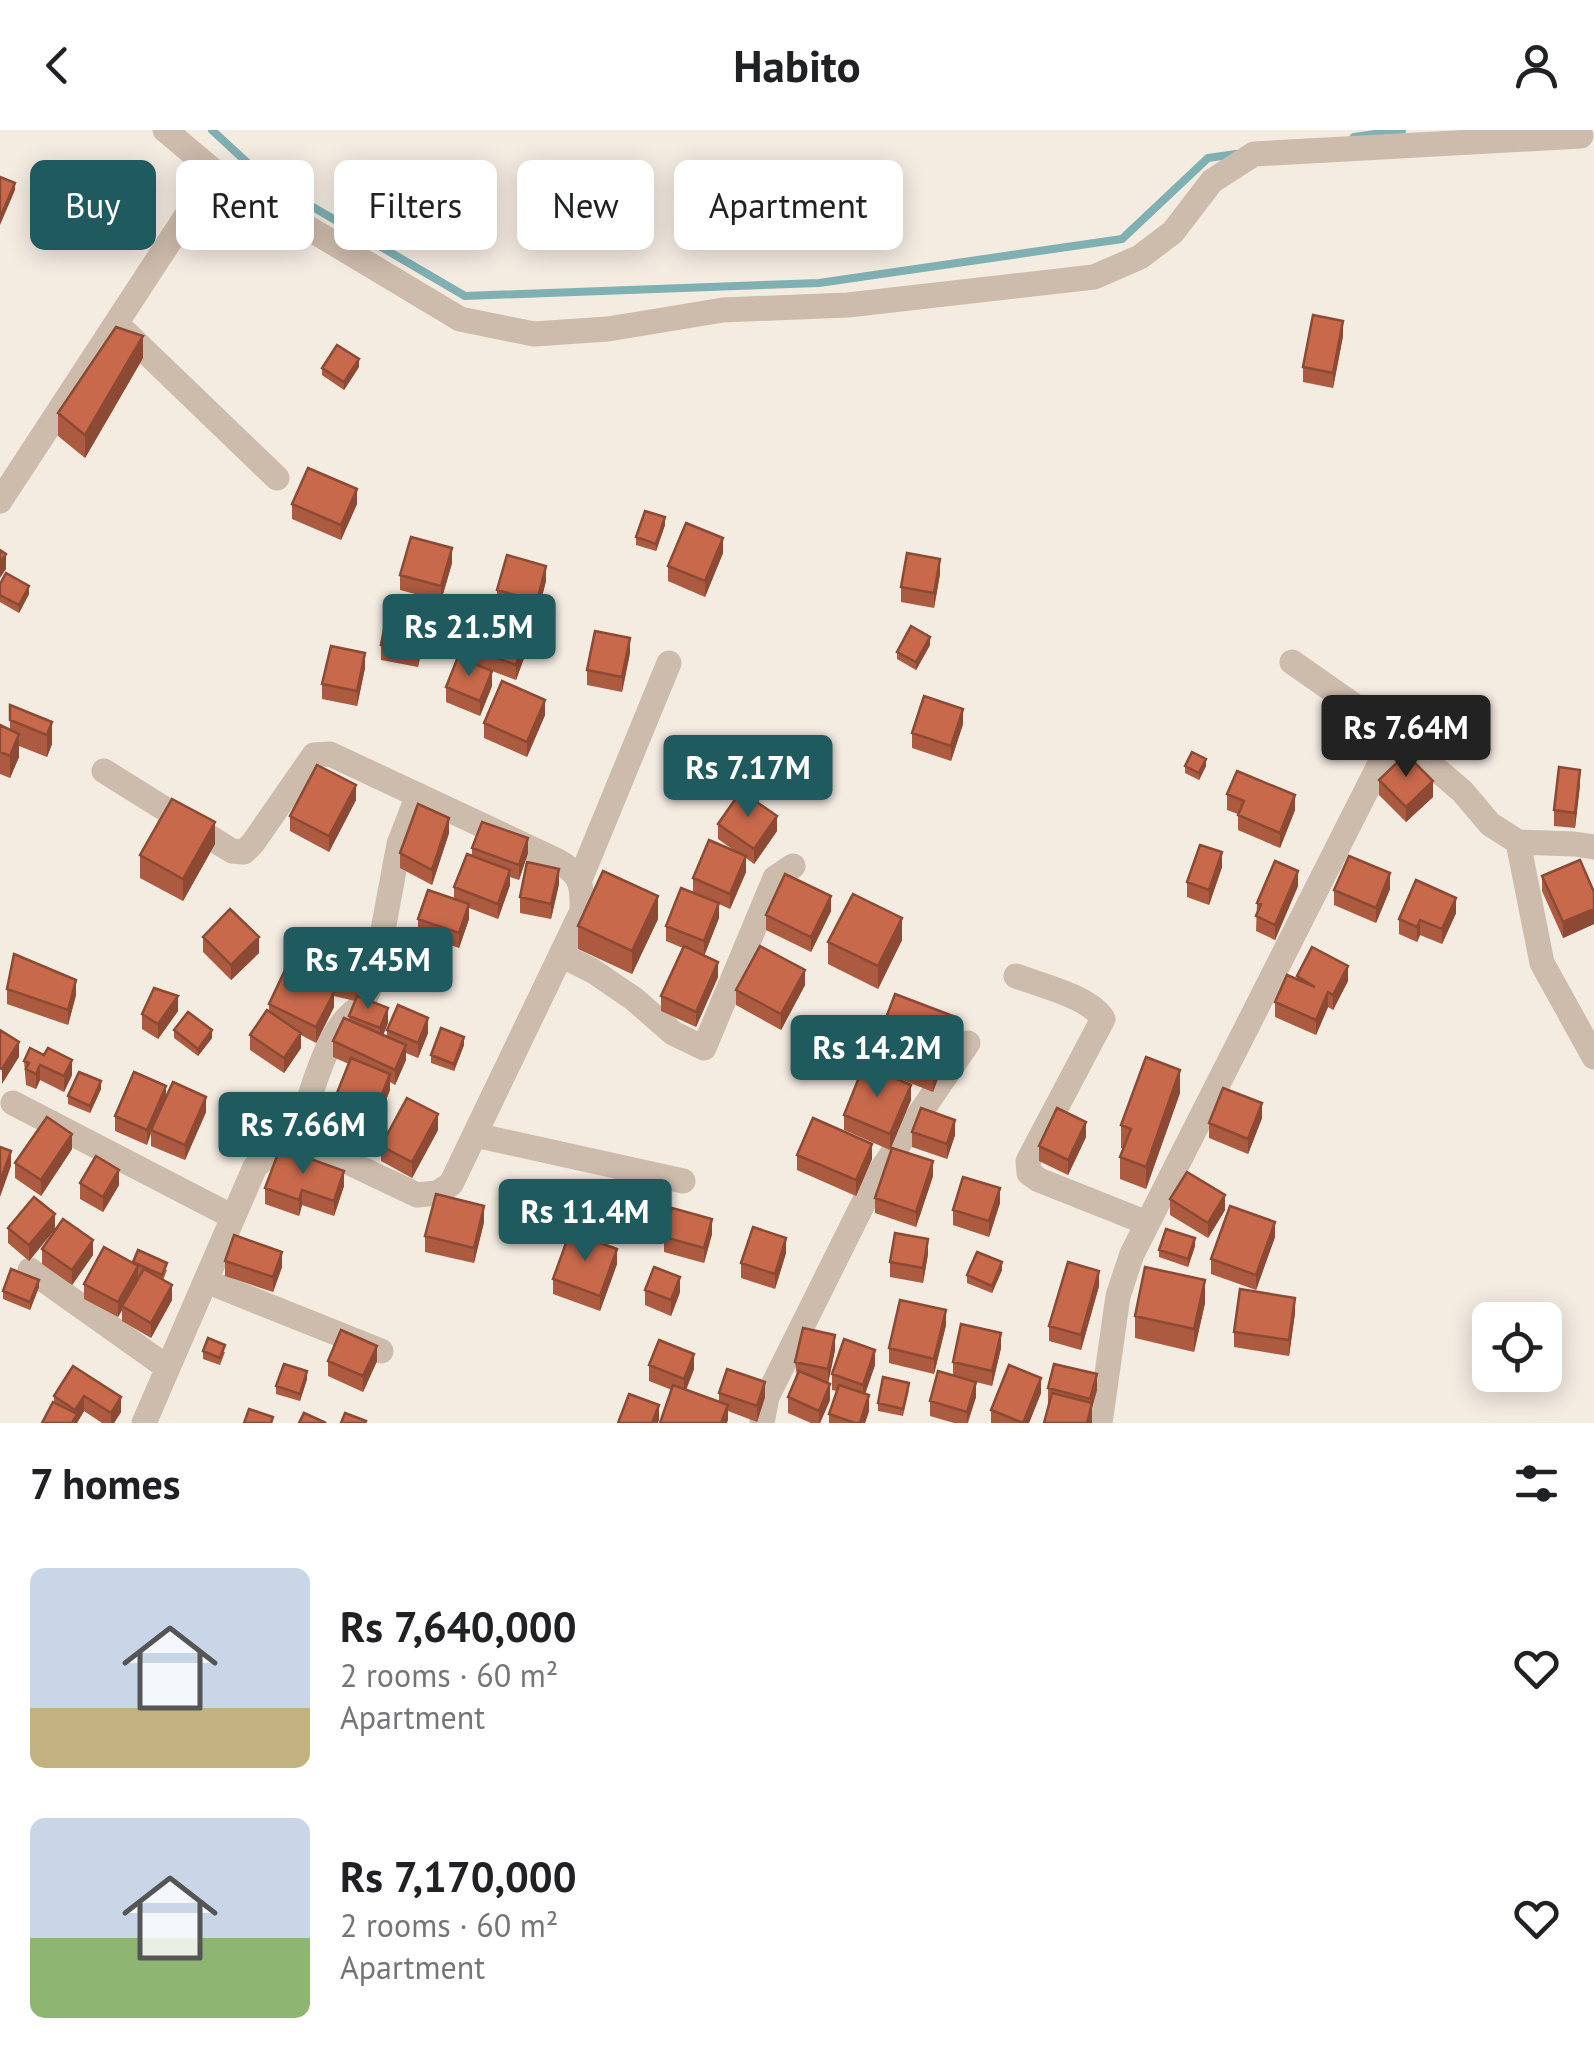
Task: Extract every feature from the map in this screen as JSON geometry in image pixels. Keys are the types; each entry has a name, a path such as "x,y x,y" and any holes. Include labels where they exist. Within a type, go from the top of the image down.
{"street":[{"path":"165,130 201,160"},
{"path":"314,231 460,319 534,334 608,328 723,310 848,304 1094,277 1140,257 1173,232 1212,181 1254,154 1585,136"},
{"path":"0,500 176,231"},
{"path":"116,323 277,478"},
{"path":"1292,662 1395,734 1462,790 1490,824 1518,842 1594,847"},
{"path":"579,882 668,664"},
{"path":"1100,1423 1118,1296 1132,1254 1395,734"},
{"path":"104,771 232,851 244,852 314,756 330,754 556,860 572,869 583,891 582,910 451,1184 438,1193 417,1195 297,1138 281,1144 255,1167 144,1423"},
{"path":"297,1138 328,1044 352,1011 362,1007 375,973 399,844 418,795"},
{"path":"1518,842 1542,963 1594,1058"},
{"path":"561,955 634,999 673,1033 704,1048 775,878 793,866"},
{"path":"1016,976 1080,1000 1100,1012 1103,1019 1028,1162 1030,1174 1147,1222"},
{"path":"762,1423 767,1397 877,1176 968,1042"},
{"path":"13,1103 234,1217"},
{"path":"475,1135 683,1181"},
{"path":"30,1270 168,1368"},
{"path":"206,1281 381,1352"}],"building":[{"path":"0,177 15,183 0,218"},
{"path":"1313,315 1343,321 1333,373 1303,367"},
{"path":"116,327 143,336 85,435 58,413"},
{"path":"337,345 359,359 344,382 322,368"},
{"path":"308,468 357,489 341,525 292,504"},
{"path":"645,511 665,517 656,544 636,537"},
{"path":"686,523 723,538 705,581 668,566"},
{"path":"411,537 452,548 441,586 400,575"},
{"path":"907,553 940,559 934,593 901,587"},
{"path":"507,555 546,566 537,601 497,590"},
{"path":"6,573 29,586 19,605 0,595"},
{"path":"488,608 531,624 516,665 473,649"},
{"path":"388,609 425,617 418,652 381,645"},
{"path":"911,626 930,637 916,662 897,652"},
{"path":"595,631 630,638 622,677 587,670"},
{"path":"331,646 365,653 357,691 322,684"},
{"path":"458,657 492,671 480,701 446,687"},
{"path":"502,681 545,700 527,742 484,723"},
{"path":"924,696 963,709 951,746 912,733"},
{"path":"10,705 52,722 47,735 10,720"},
{"path":"0,725 19,734 10,756 0,752"},
{"path":"1192,752 1206,759 1199,773 1185,766"},
{"path":"1406,754 1433,781 1406,807 1379,780"},
{"path":"317,765 356,785 329,836 290,816"},
{"path":"1559,767 1580,770 1575,813 1554,810"},
{"path":"1237,771 1295,795 1280,833 1238,815 1244,801 1227,794"},
{"path":"741,791 777,816 754,849 718,824"},
{"path":"172,799 215,822 183,879 140,855"},
{"path":"418,804 449,818 432,870 400,853"},
{"path":"482,822 528,838 519,865 472,848"},
{"path":"709,840 746,856 730,894 693,878"},
{"path":"1200,845 1222,852 1209,890 1187,882"},
{"path":"467,854 510,870 498,904 454,887"},
{"path":"1349,856 1390,873 1376,908 1334,890"},
{"path":"1580,860 1594,892 1594,909 1563,922 1542,876"},
{"path":"1275,861 1298,871 1275,925 1256,916 1261,904 1257,903"},
{"path":"527,862 559,869 551,904 520,897"},
{"path":"603,871 658,896 632,951 578,926"},
{"path":"785,874 831,896 811,937 766,915"},
{"path":"1416,880 1456,898 1442,929 1420,920 1417,927 1399,919"},
{"path":"681,888 719,903 704,941 666,926"},
{"path":"428,890 469,904 459,933 418,919"},
{"path":"853,894 902,918 878,966 828,942"},
{"path":"230,909 259,937 231,965 203,937"},
{"path":"341,932 373,939 362,987 330,980"},
{"path":"684,946 718,962 696,1012 661,996"},
{"path":"760,946 805,970 781,1014 736,990"},
{"path":"1312,947 1348,966 1333,995 1328,992 1316,1020 1275,1002 1287,975 1315,987 1297,976"},
{"path":"14,954 76,980 68,1010 7,989"},
{"path":"286,968 334,992 316,1027 269,1004"},
{"path":"154,988 178,996 158,1024 142,1014"},
{"path":"895,994 953,1016 933,1069 875,1047"},
{"path":"357,996 388,1008 380,1028 349,1016"},
{"path":"398,1005 428,1018 418,1043 387,1030"},
{"path":"267,1010 301,1033 284,1058 250,1035"},
{"path":"188,1012 212,1030 198,1049 174,1030"},
{"path":"344,1018 406,1045 395,1070 333,1041"},
{"path":"441,1028 464,1037 454,1064 431,1055"},
{"path":"0,1030 19,1042 2,1069 0,1068"},
{"path":"30,1048 44,1055 48,1048 72,1060 64,1076 40,1065 36,1074 26,1069 29,1063 24,1061"},
{"path":"1146,1057 1180,1070 1146,1167 1120,1157 1131,1129 1121,1125"},
{"path":"351,1058 390,1074 366,1134 327,1118"},
{"path":"864,1065 911,1085 890,1134 844,1115"},
{"path":"79,1072 101,1081 90,1106 68,1096"},
{"path":"134,1072 166,1086 147,1130 115,1116"},
{"path":"173,1082 206,1097 185,1145 151,1130"},
{"path":"1223,1088 1262,1103 1248,1139 1209,1123"},
{"path":"233,1094 255,1101 248,1121 227,1114"},
{"path":"407,1098 438,1114 412,1162 381,1146"},
{"path":"921,1108 955,1120 947,1144 912,1132"},
{"path":"1057,1108 1086,1122 1068,1160 1039,1146"},
{"path":"47,1117 72,1134 41,1180 15,1163"},
{"path":"813,1118 872,1144 856,1180 797,1155"},
{"path":"0,1147 11,1151 0,1182"},
{"path":"280,1148 344,1171 334,1201 302,1190 299,1200 265,1188"},
{"path":"892,1148 933,1161 916,1212 875,1198"},
{"path":"96,1156 119,1170 103,1197 80,1183"},
{"path":"1187,1172 1225,1195 1208,1223 1170,1199"},
{"path":"963,1177 1000,1188 989,1221 953,1210"},
{"path":"436,1194 484,1206 474,1248 425,1236"},
{"path":"34,1197 55,1214 29,1245 8,1228"},
{"path":"1230,1206 1275,1222 1256,1275 1211,1259"},
{"path":"672,1208 712,1219 704,1248 664,1237"},
{"path":"63,1219 93,1240 72,1270 42,1249"},
{"path":"753,1227 786,1238 775,1274 741,1263"},
{"path":"1166,1229 1195,1238 1188,1259 1159,1250"},
{"path":"570,1232 617,1249 600,1296 553,1279"},
{"path":"895,1233 928,1239 923,1268 890,1262"},
{"path":"234,1235 282,1252 273,1277 225,1261"},
{"path":"104,1247 138,1266 118,1302 84,1284"},
{"path":"138,1250 167,1263 162,1275 133,1262"},
{"path":"977,1252 1002,1262 992,1286 967,1275"},
{"path":"1068,1262 1099,1271 1081,1335 1049,1326"},
{"path":"654,1267 680,1277 671,1300 645,1290"},
{"path":"1145,1267 1205,1280 1194,1329 1135,1316"},
{"path":"11,1269 39,1280 30,1302 3,1291"},
{"path":"144,1269 172,1285 151,1323 122,1306"},
{"path":"1240,1289 1295,1298 1289,1340 1234,1332"},
{"path":"900,1300 946,1310 934,1359 889,1348"},
{"path":"961,1324 1001,1333 992,1371 953,1362"},
{"path":"803,1328 835,1335 828,1369 795,1362"},
{"path":"341,1330 377,1346 363,1376 328,1361"},
{"path":"208,1338 225,1345 220,1358 203,1351"},
{"path":"844,1339 875,1350 863,1385 832,1374"},
{"path":"659,1340 694,1354 684,1379 649,1365"},
{"path":"284,1364 307,1371 300,1394 276,1386"},
{"path":"1054,1364 1097,1374 1090,1399 1048,1388"},
{"path":"1009,1365 1041,1378 1023,1423 991,1410"},
{"path":"73,1366 121,1397 111,1413 84,1396 75,1410 54,1396"},
{"path":"727,1369 765,1382 757,1406 719,1393"},
{"path":"799,1371 830,1384 819,1411 788,1397"},
{"path":"938,1371 976,1382 967,1412 930,1401"},
{"path":"883,1377 909,1383 903,1409 878,1403"},
{"path":"673,1385 728,1405 721,1423 660,1423"},
{"path":"839,1385 869,1395 860,1423 829,1414"},
{"path":"1052,1393 1092,1403 1087,1423 1044,1423"},
{"path":"629,1394 659,1405 652,1423 618,1423"},
{"path":"53,1402 77,1414 72,1423 42,1423"},
{"path":"249,1409 273,1417 271,1423 244,1423"},
{"path":"304,1413 326,1423 299,1423"},
{"path":"345,1413 366,1421 341,1423"}],"waterway":[{"path":"212,130 265,179 465,296 819,283 1122,239 1208,158 1236,154"},
{"path":"1354,137 1402,130"}]}
